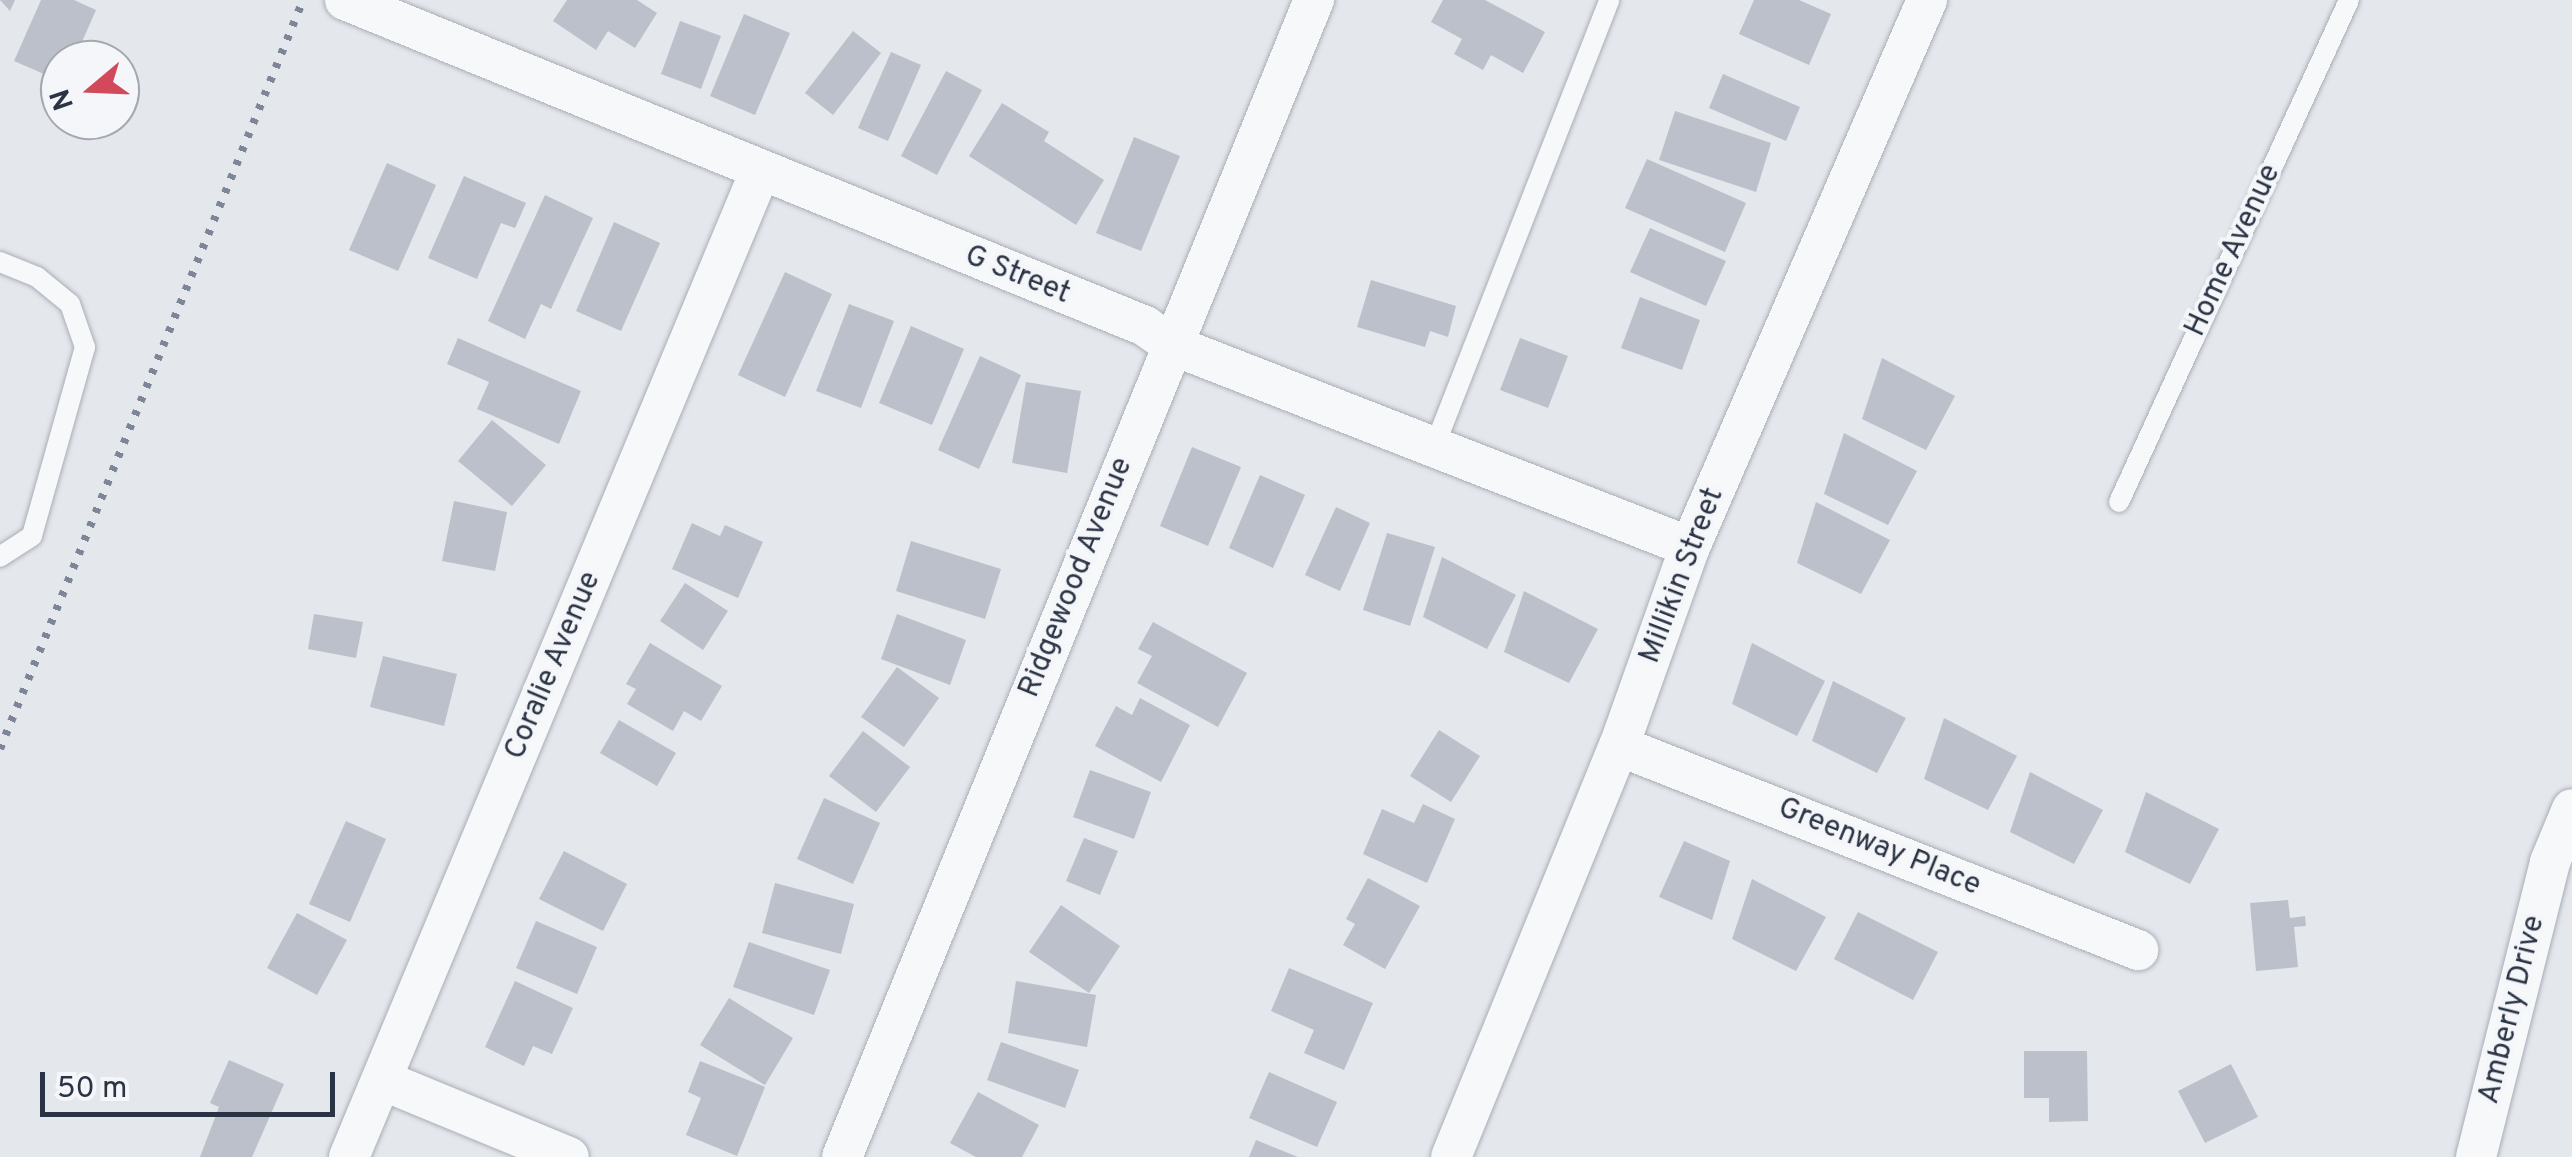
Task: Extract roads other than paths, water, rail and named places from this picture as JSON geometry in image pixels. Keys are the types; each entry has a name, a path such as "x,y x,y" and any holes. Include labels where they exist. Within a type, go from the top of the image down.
{"street":[{"name":"G Street","path":"344,0 759,174 1145,326 1172,345 1690,547"},
{"name":"Ridgewood Avenue","path":"842,1157 1314,0"},
{"name":"Millikin Street","path":"1451,1157 1620,746 1690,547 1926,0"},
{"name":"Coralie Avenue","path":"349,1157 759,174"},
{"name":"Greenway Place","path":"1620,746 2138,950"},
{"name":"Amberly Drive","path":"2476,1157 2550,862 2572,808"},
{"path":"382,1080 569,1157"}],"lane":[{"path":"1435,445 1608,0"},
{"name":"Home Avenue","path":"2119,502 2350,0"},
{"path":"0,262 38,277 70,304 85,348 32,536 0,557"}],"railway":[{"path":"0,749 303,0"}]}
